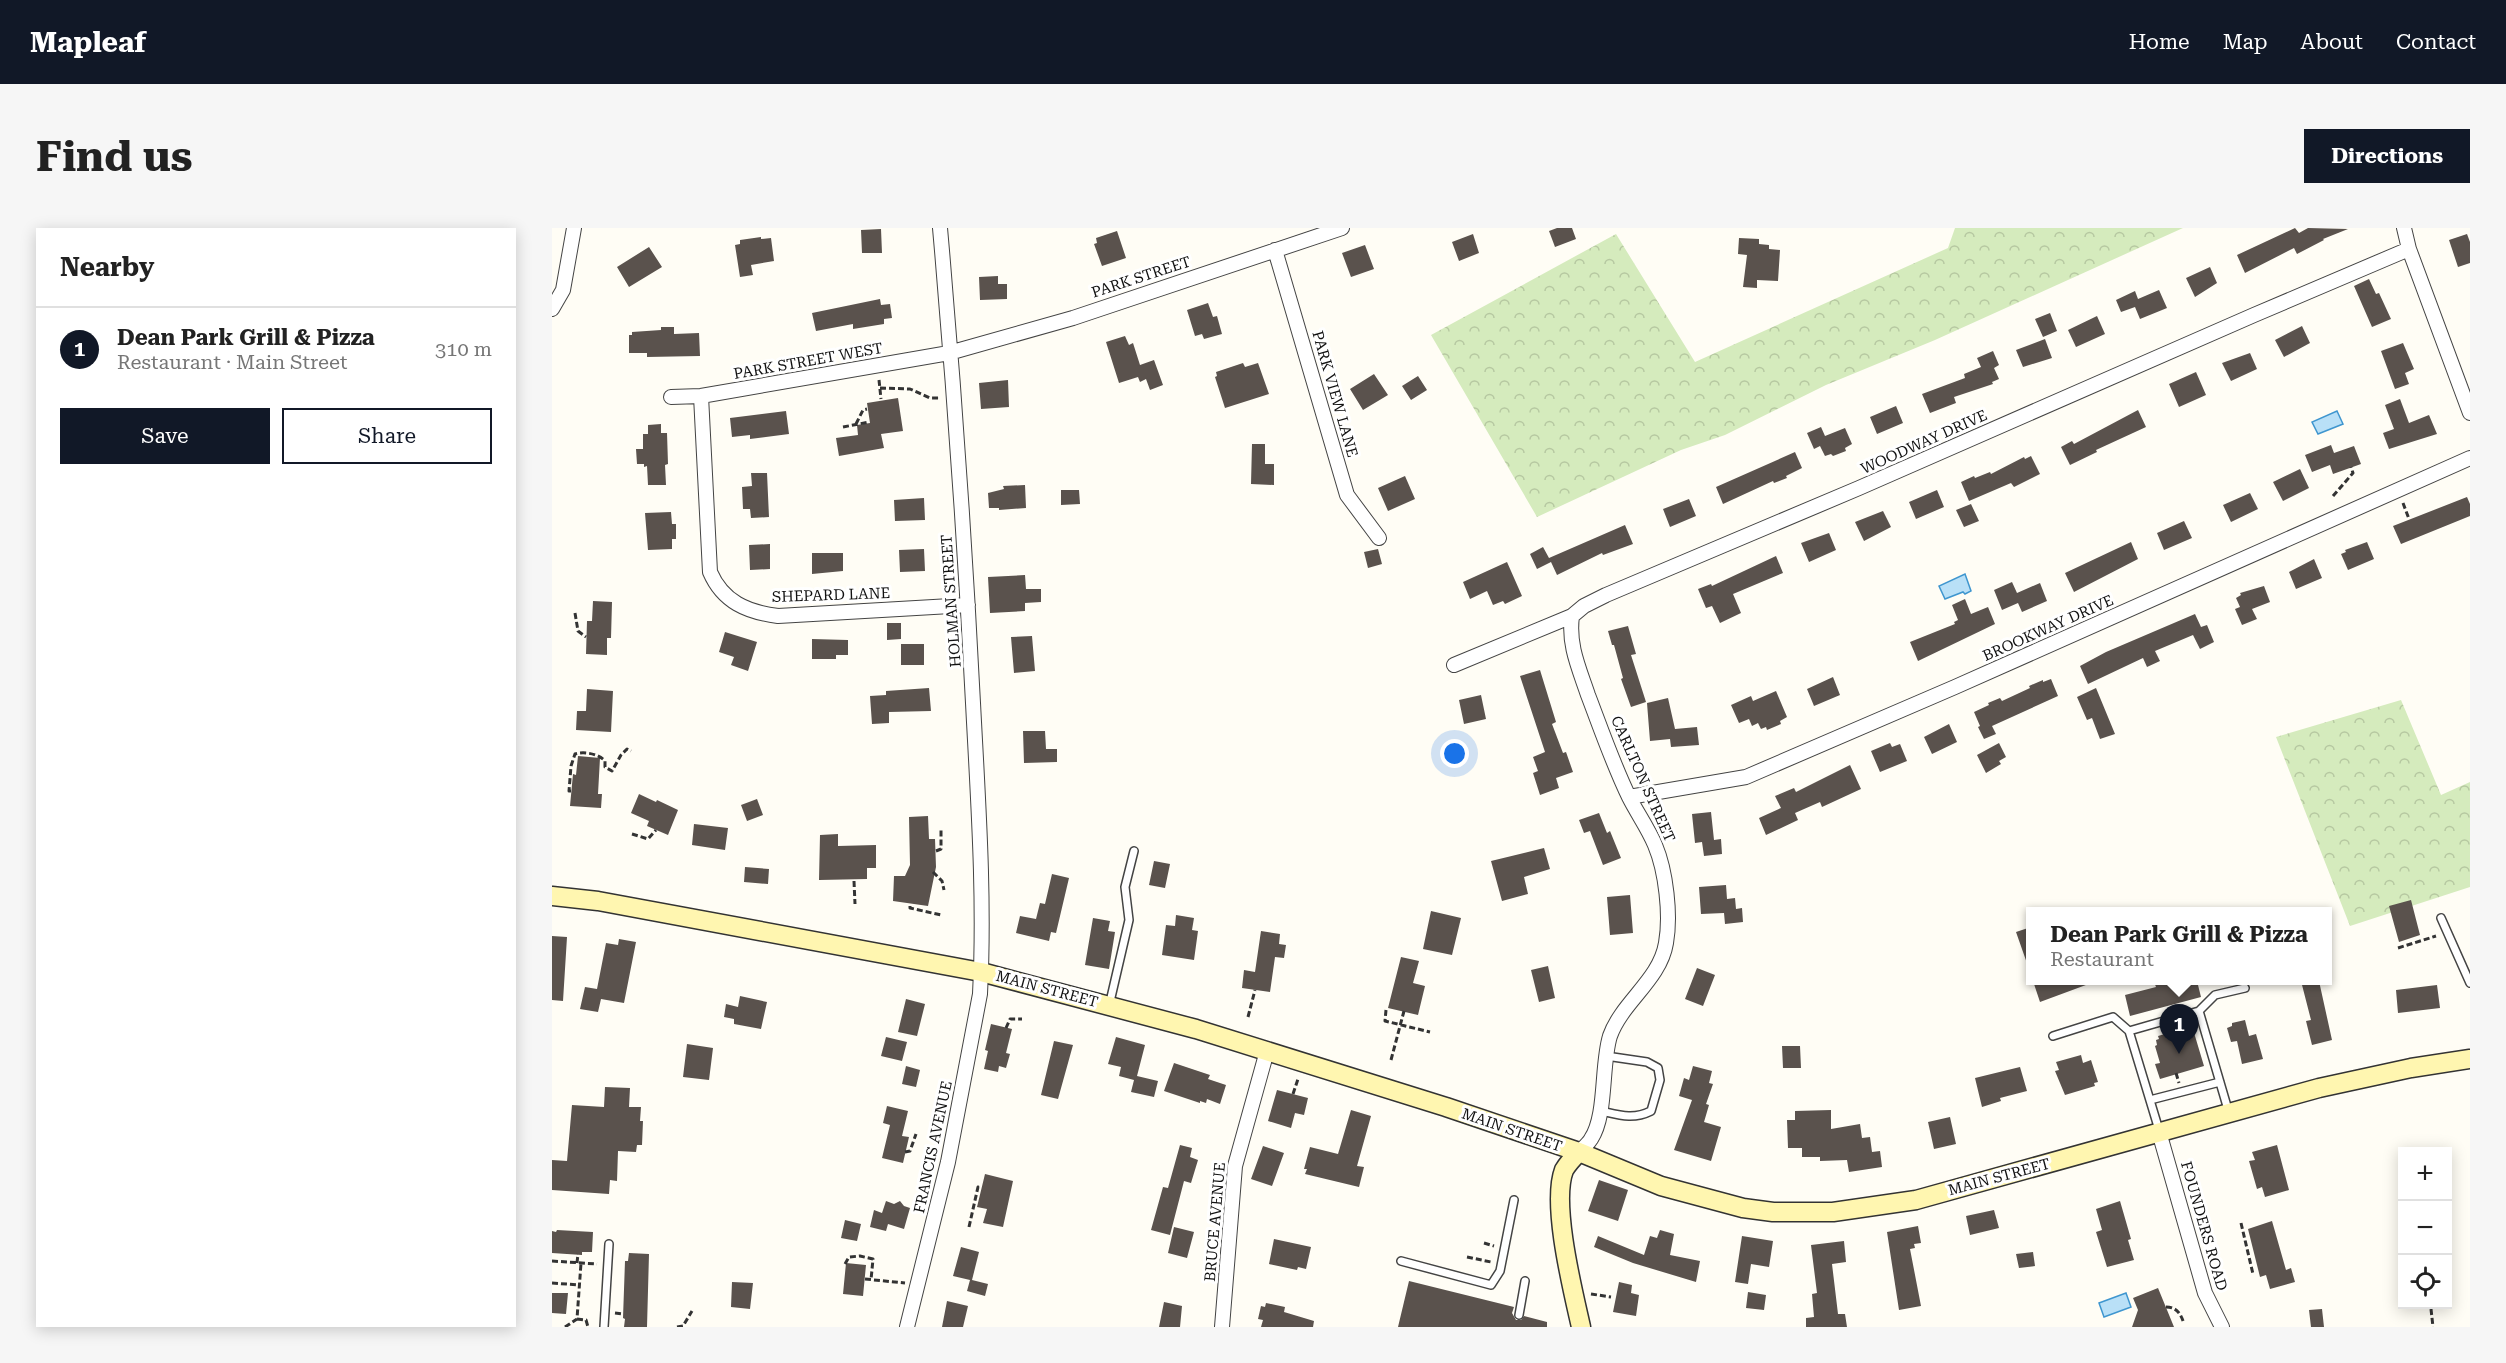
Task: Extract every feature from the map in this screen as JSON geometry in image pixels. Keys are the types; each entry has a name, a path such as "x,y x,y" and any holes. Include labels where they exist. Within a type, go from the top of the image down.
{"main road":[{"name":"MAIN STREET","path":"552,896 598,901 888,957 938,963 981,972 1197,1029 1579,1152 1660,1186 1743,1208 1773,1212 1833,1212 1919,1199 2319,1088 2411,1068 2470,1059"},
{"path":"1579,1152 1563,1172 1561,1198 1562,1229 1581,1327"}],"street":[{"path":"552,309 563,290 574,228"},
{"name":"HOLMAN STREET","path":"940,228 968,605 979,828 981,972"},
{"name":"PARK STREET","path":"949,353 1073,318 1342,228"},
{"path":"2404,228 2409,249 2470,413"},
{"name":"WOODWAY DRIVE","path":"1454,665 1572,616 1584,606 1606,595 1859,488 2409,249"},
{"name":"PARK VIEW LANE","path":"1275,250 1347,495 1378,538"},
{"name":"PARK STREET WEST","path":"671,397 701,396 949,353"},
{"name":"SHEPARD LANE","path":"701,396 710,572 716,586 734,603 758,613 778,616 968,605"},
{"name":"BROOKWAY DRIVE","path":"1629,797 1746,777 1955,687 2470,458"},
{"name":"CARLTON STREET","path":"1572,616 1570,629 1572,651 1629,797 1655,844 1662,864 1666,896 1666,940 1657,967 1619,1017 1610,1036 1599,1111 1592,1138 1579,1152"},
{"name":"FRANCIS AVENUE","path":"907,1327 948,1162 980,994 981,972"},
{"name":"BRUCE AVENUE","path":"1222,1327 1235,1166 1267,1051"},
{"name":"FOUNDERS ROAD","path":"2159,1132 2205,1293 2222,1327"}],"lane":[{"path":"1109,1006 1129,920 1125,888 1134,851"},
{"path":"2441,918 2470,983"},
{"path":"2129,1031 2199,1011 2216,995 2245,988"},
{"path":"2199,1011 2229,1113"},
{"path":"2053,1036 2113,1017 2129,1031 2159,1132"},
{"path":"1599,1111 1631,1118 1651,1111 1660,1080 1658,1068 1647,1062 1606,1056"},
{"path":"2150,1100 2220,1082"},
{"path":"1401,1261 1491,1286 1501,1264 1514,1200"},
{"path":"604,1327 609,1244"},
{"path":"1519,1315 1525,1281"}],"path":[{"path":"877,366 881,399"},
{"path":"880,388 900,387 919,392 930,398 941,398"},
{"path":"855,425 863,410 867,409"},
{"path":"843,427 869,422"},
{"path":"2333,496 2353,473 2351,467"},
{"path":"575,613 578,631 586,637"},
{"path":"571,791 569,791 570,766 575,754 588,753 602,757 605,767 612,771 621,755 627,749 631,751"},
{"path":"936,851 940,849 941,828"},
{"path":"632,834 648,839 656,830"},
{"path":"933,872 937,874 944,890"},
{"path":"854,881 855,904"},
{"path":"910,906 917,911 941,915"},
{"path":"2398,948 2447,933"},
{"path":"1248,1017 1255,990"},
{"path":"1386,1010 1385,1020 1430,1032"},
{"path":"1391,1060 1404,1011"},
{"path":"1006,1028 1010,1019 1022,1019"},
{"path":"1293,1094 1299,1075"},
{"path":"905,1152 910,1151 916,1134"},
{"path":"969,1227 978,1188 981,1188"},
{"path":"2241,1223 2253,1274"},
{"path":"577,1319 578,1254"},
{"path":"845,1264 849,1257 853,1256 873,1259 871,1280"},
{"path":"1467,1257 1501,1264"},
{"path":"552,1261 608,1265"},
{"path":"865,1279 909,1283"},
{"path":"552,1283 579,1285"},
{"path":"1589,1294 1611,1297"},
{"path":"2166,1307 2172,1307 2178,1311 2184,1324"},
{"path":"2431,1309 2433,1327"},
{"path":"677,1327 683,1326 692,1311"},
{"path":"565,1327 577,1319 586,1320 588,1327"}],"green space":[{"path":"1955,228 2183,228 1935,340 1826,385 1725,435 1681,450 1537,517 1431,335 1616,234 1695,362 1948,248"},
{"path":"2401,700 2441,795 2470,782 2470,887 2350,926 2276,737"}],"water":[{"path":"2337,411 2343,424 2318,434 2312,422"},
{"path":"1965,574 1971,591 1945,599 1939,586"},
{"path":"2126,1293 2131,1307 2104,1317 2099,1303"}],"building":[{"path":"1557,228 1572,228 1576,239 1555,247 1549,231"},
{"path":"2295,228 2299,233 2308,228 2348,229 2323,239 2297,254 2294,248 2245,273 2237,255"},
{"path":"881,229 882,253 862,253 861,230"},
{"path":"1117,231 1126,258 1102,266 1094,244 1097,243 1096,238"},
{"path":"1473,234 1479,253 1459,261 1452,242"},
{"path":"2467,234 2470,242 2470,263 2458,267 2449,240"},
{"path":"761,237 761,239 771,238 774,261 751,265 753,275 740,277 735,245 740,244 740,240"},
{"path":"1739,238 1759,239 1759,244 1769,245 1769,249 1780,250 1778,281 1757,280 1757,288 1743,287 1747,255 1738,254"},
{"path":"1365,245 1374,269 1351,277 1342,253"},
{"path":"649,247 662,267 629,287 617,267"},
{"path":"2210,267 2217,283 2195,297 2186,278"},
{"path":"998,276 998,284 1007,284 1007,299 980,300 979,277"},
{"path":"2369,279 2376,294 2379,293 2391,319 2372,327 2354,286"},
{"path":"2159,290 2167,308 2140,319 2135,307 2121,312 2116,300 2135,291 2138,299"},
{"path":"880,299 881,305 890,304 892,318 884,319 884,324 853,329 853,324 816,331 812,313"},
{"path":"1208,303 1213,317 1217,316 1222,334 1204,339 1202,334 1195,336 1187,310"},
{"path":"2050,313 2057,331 2043,337 2035,319"},
{"path":"2097,316 2105,334 2076,347 2068,330"},
{"path":"2302,326 2310,343 2284,357 2275,340"},
{"path":"661,327 674,327 674,334 699,333 700,356 647,357 647,353 629,353 629,335 632,335 632,332 661,330"},
{"path":"1125,336 1129,345 1133,343 1140,365 1154,360 1163,385 1150,390 1146,379 1140,382 1138,377 1119,383 1106,342"},
{"path":"2045,339 2052,358 2023,367 2016,350"},
{"path":"2403,343 2414,369 2405,373 2409,384 2395,389 2381,351"},
{"path":"1993,351 1999,365 1994,368 1999,379 1992,382 1993,384 1954,397 1956,403 1930,413 1922,394 1965,378 1964,374 1981,367 1977,358"},
{"path":"2250,353 2257,369 2231,381 2222,363"},
{"path":"1243,363 1245,367 1258,363 1269,394 1225,408 1215,377 1216,372"},
{"path":"2196,372 2206,395 2179,407 2169,384"},
{"path":"1374,374 1388,395 1363,410 1350,389"},
{"path":"1418,376 1427,390 1411,400 1402,386"},
{"path":"1008,380 1009,407 981,409 979,383"},
{"path":"898,398 903,431 881,434 884,448 839,456 836,438 858,435 857,425 870,423 867,403"},
{"path":"2400,399 2409,423 2429,415 2437,434 2389,449 2383,433 2394,429 2385,405"},
{"path":"1896,406 1903,423 1877,434 1870,417"},
{"path":"2138,410 2146,427 2070,465 2061,447 2072,441 2074,444"},
{"path":"786,411 789,434 750,439 750,435 732,437 730,418"},
{"path":"661,424 661,433 667,433 666,485 648,485 647,466 637,464 636,449 643,449 643,434 648,434 648,425"},
{"path":"1821,427 1825,436 1845,428 1852,444 1845,448 1846,451 1833,456 1831,454 1825,456 1820,446 1814,449 1807,433"},
{"path":"1252,444 1265,444 1265,464 1274,464 1274,485 1251,484"},
{"path":"2331,445 2334,453 2354,446 2361,464 2333,474 2330,465 2312,472 2305,455"},
{"path":"1795,452 1802,468 1786,476 1787,478 1774,483 1773,481 1723,504 1716,487"},
{"path":"2031,456 2040,474 2014,487 2011,483 1969,501 1961,482 1974,476 1975,478 1990,472 1991,474 2024,457 2025,459"},
{"path":"2300,469 2309,488 2283,501 2273,482"},
{"path":"751,473 767,473 769,517 751,518 750,509 743,509 742,487 752,486"},
{"path":"1405,476 1415,499 1388,511 1378,488"},
{"path":"1025,485 1026,508 999,510 999,508 989,508 988,493 1004,489 1003,486"},
{"path":"1061,490 1079,490 1080,504 1061,505"},
{"path":"1937,490 1944,507 1916,519 1909,502"},
{"path":"2250,493 2258,509 2231,522 2223,505"},
{"path":"2467,497 2470,504 2470,516 2401,544 2393,526"},
{"path":"924,498 925,520 895,521 894,500"},
{"path":"1689,499 1696,516 1670,527 1663,509"},
{"path":"1971,504 1979,521 1964,527 1956,510"},
{"path":"1883,511 1891,527 1864,541 1855,522"},
{"path":"671,512 672,524 676,524 676,539 672,539 672,549 648,550 645,513"},
{"path":"2184,521 2192,538 2164,550 2157,533"},
{"path":"1625,525 1633,544 1603,555 1602,553 1557,575 1551,562 1537,569 1530,554 1543,547 1549,558"},
{"path":"1829,533 1836,550 1809,562 1801,543"},
{"path":"2131,542 2138,559 2074,592 2065,573"},
{"path":"2367,542 2374,559 2348,570 2341,554 2346,552 2345,550"},
{"path":"770,544 770,569 750,570 749,545"},
{"path":"924,549 925,571 900,572 899,550"},
{"path":"1378,549 1382,564 1368,568 1364,552"},
{"path":"812,553 843,553 843,571 812,574"},
{"path":"1776,556 1783,573 1733,594 1741,613 1720,623 1712,606 1706,608 1698,589 1711,584 1712,586"},
{"path":"2314,559 2322,578 2296,589 2289,572"},
{"path":"1507,562 1522,596 1505,604 1503,601 1493,605 1487,591 1470,599 1463,582"},
{"path":"1025,575 1026,589 1041,589 1041,602 1025,603 1025,611 990,613 988,577"},
{"path":"2012,582 2017,593 2040,583 2047,601 2022,612 2018,603 2002,610 1994,590"},
{"path":"2264,586 2270,602 2252,609 2257,619 2242,625 2235,609 2240,607 2236,598 2241,595 2240,593"},
{"path":"1965,599 1971,614 1988,607 1995,624 1918,661 1910,642 1955,624 1954,622 1958,620 1952,605"},
{"path":"593,601 612,602 611,638 607,638 607,655 586,654 587,621 592,621"},
{"path":"2195,614 2201,627 2207,625 2214,642 2200,649 2193,635 2155,651 2160,661 2147,667 2143,658 2088,684 2080,666 2106,652"},
{"path":"887,623 901,623 901,639 887,640"},
{"path":"1628,626 1636,654 1631,655 1646,702 1631,707 1608,631"},
{"path":"725,632 757,642 748,671 731,665 734,657 719,652"},
{"path":"1032,636 1035,671 1014,673 1011,637"},
{"path":"812,639 848,640 848,655 836,655 836,659 812,659"},
{"path":"901,644 924,644 924,665 901,665"},
{"path":"1540,670 1556,722 1552,724 1573,772 1556,778 1559,788 1540,795 1533,773 1538,771 1533,757 1545,752 1520,676"},
{"path":"1833,677 1840,695 1814,706 1807,689"},
{"path":"2051,679 2058,696 1992,726 1996,734 1984,739 1974,712 1989,705 1988,703 2000,698 2002,701 2030,688 2029,686"},
{"path":"929,688 931,711 889,712 889,723 872,724 870,696 886,695 886,691"},
{"path":"2096,688 2115,734 2100,739 2092,718 2087,720 2077,697"},
{"path":"587,689 613,691 611,732 576,730 577,711 586,711"},
{"path":"1776,691 1787,717 1780,721 1781,724 1767,730 1766,727 1761,729 1758,723 1752,726 1749,719 1739,723 1731,705 1751,696 1753,701"},
{"path":"1481,695 1486,719 1464,724 1459,700"},
{"path":"1668,698 1675,729 1697,727 1699,745 1671,747 1670,739 1650,741 1647,703"},
{"path":"1949,724 1957,742 1932,754 1924,737"},
{"path":"1023,731 1045,731 1046,749 1057,749 1057,762 1024,763"},
{"path":"1890,743 1892,747 1900,744 1907,761 1880,772 1871,751"},
{"path":"1999,743 2006,757 1999,761 2001,764 1986,773 1977,755"},
{"path":"578,756 600,758 598,794 602,794 601,808 570,806 573,774 576,775"},
{"path":"1850,765 1861,789 1822,807 1820,802 1795,813 1798,820 1766,835 1759,818 1781,808 1775,796 1794,788 1796,792"},
{"path":"639,794 678,810 668,835 647,826 649,821 631,813"},
{"path":"757,799 763,815 747,821 741,805"},
{"path":"1711,812 1714,840 1721,839 1722,854 1704,856 1702,842 1695,843 1692,814"},
{"path":"1599,813 1607,833 1610,831 1621,858 1603,865 1590,831 1584,833 1579,820"},
{"path":"928,816 929,839 935,839 936,867 928,906 893,901 894,876 905,876 910,865 909,817"},
{"path":"694,824 728,828 725,850 692,845"},
{"path":"838,834 838,846 876,845 876,868 867,868 867,879 819,880 820,835"},
{"path":"1544,848 1550,869 1524,877 1528,894 1502,901 1491,861"},
{"path":"1154,861 1170,864 1165,888 1149,885"},
{"path":"745,867 769,869 768,884 744,882"},
{"path":"1052,874 1069,878 1056,933 1051,932 1049,941 1016,933 1020,916 1036,919 1040,903 1045,904"},
{"path":"1726,885 1727,899 1735,898 1736,909 1742,908 1743,922 1725,924 1724,913 1701,914 1699,887"},
{"path":"1630,895 1633,933 1610,935 1607,897"},
{"path":"2411,900 2420,935 2399,942 2389,906"},
{"path":"1431,911 1461,918 1452,955 1423,949"},
{"path":"1176,915 1194,918 1192,930 1198,931 1194,960 1162,955 1166,925 1175,926"},
{"path":"1093,918 1110,921 1108,931 1115,932 1109,969 1085,965"},
{"path":"2026,929 2026,960 2016,932"},
{"path":"1261,931 1280,934 1279,944 1286,945 1284,958 1275,957 1270,992 1242,988 1244,970 1255,972"},
{"path":"552,936 567,937 563,1001 552,1000"},
{"path":"619,939 636,942 624,1003 601,999 598,1012 580,1009 585,987 597,989 606,943 618,945"},
{"path":"1401,957 1419,961 1413,983 1425,986 1418,1015 1388,1008"},
{"path":"1548,966 1555,998 1539,1002 1531,970"},
{"path":"1697,968 1715,975 1703,1006 1685,999"},
{"path":"2034,985 2086,985 2040,1002"},
{"path":"2155,985 2198,985 2201,997 2130,1016 2125,995 2156,987"},
{"path":"2302,985 2320,985 2332,1040 2312,1045 2306,1021 2311,1020"},
{"path":"2437,985 2440,1008 2398,1013 2396,990"},
{"path":"740,996 767,1002 761,1029 734,1024 734,1019 724,1017 726,1004 738,1007"},
{"path":"906,999 925,1004 917,1036 898,1032"},
{"path":"2245,1020 2249,1036 2256,1034 2263,1059 2242,1064 2237,1041 2231,1042 2227,1028 2232,1026 2232,1023"},
{"path":"991,1024 1012,1029 1006,1053 1010,1054 1006,1068 999,1066 998,1072 984,1069 988,1051 985,1050"},
{"path":"2192,1026 2204,1066 2160,1079 2155,1064 2160,1063 2155,1046 2157,1045 2156,1040 2159,1039 2158,1036"},
{"path":"886,1037 907,1042 902,1061 881,1056"},
{"path":"1116,1037 1145,1045 1137,1076 1158,1081 1154,1097 1131,1092 1134,1080 1119,1076 1121,1067 1108,1064"},
{"path":"1054,1041 1073,1045 1058,1099 1041,1095"},
{"path":"687,1044 713,1048 709,1080 683,1077"},
{"path":"1782,1046 1800,1046 1801,1068 1783,1068"},
{"path":"2081,1055 2083,1063 2091,1060 2098,1082 2094,1083 2095,1086 2065,1095 2055,1071 2059,1070 2056,1062"},
{"path":"1174,1063 1210,1075 1208,1079 1226,1085 1220,1104 1207,1099 1206,1103 1200,1101 1200,1103 1164,1091"},
{"path":"906,1066 920,1070 916,1087 902,1084"},
{"path":"1693,1066 1712,1071 1709,1083 1713,1084 1706,1104 1709,1105 1704,1122 1721,1127 1711,1161 1674,1150 1692,1100 1679,1096 1684,1078 1689,1080"},
{"path":"2020,1067 2027,1091 2000,1098 2001,1101 1982,1107 1975,1078"},
{"path":"605,1087 630,1088 629,1107 641,1107 642,1145 637,1145 636,1152 618,1151 617,1181 610,1180 609,1194 552,1190 552,1160 567,1161 572,1105 604,1107"},
{"path":"1277,1090 1308,1098 1304,1115 1295,1113 1291,1128 1268,1121"},
{"path":"887,1106 908,1111 902,1136 909,1137 903,1163 882,1158 890,1125 883,1123"},
{"path":"1351,1110 1371,1116 1357,1166 1364,1167 1359,1187 1305,1174 1307,1169 1304,1169 1310,1147 1338,1154"},
{"path":"1831,1110 1831,1129 1860,1124 1862,1138 1870,1137 1872,1152 1880,1151 1882,1167 1849,1172 1847,1160 1820,1161 1820,1157 1802,1157 1802,1148 1788,1148 1787,1120 1795,1120 1795,1111"},
{"path":"1950,1117 1956,1144 1934,1149 1928,1122"},
{"path":"1180,1145 1192,1148 1190,1157 1198,1160 1191,1183 1184,1181 1170,1235 1151,1230 1163,1187 1168,1188"},
{"path":"2277,1145 2289,1190 2265,1197 2262,1187 2257,1189 2249,1161 2255,1160 2252,1152"},
{"path":"1263,1146 1284,1153 1272,1186 1251,1179"},
{"path":"985,1174 1013,1181 1003,1227 983,1223 987,1209 977,1207"},
{"path":"1599,1180 1628,1190 1618,1221 1588,1211"},
{"path":"886,1201 894,1204 900,1201 904,1206 910,1208 904,1229 888,1224 886,1231 870,1227 874,1210 882,1213"},
{"path":"2120,1201 2131,1239 2128,1240 2134,1260 2107,1267 2096,1232 2102,1230 2096,1209"},
{"path":"1994,1210 1999,1228 1970,1235 1966,1216"},
{"path":"845,1220 861,1224 857,1241 841,1238"},
{"path":"2272,1221 2286,1270 2291,1268 2295,1282 2270,1289 2266,1275 2260,1277 2248,1229"},
{"path":"1918,1226 1921,1243 1914,1244 1915,1248 1910,1249 1921,1306 1899,1310 1887,1232"},
{"path":"1174,1227 1194,1232 1187,1258 1168,1253"},
{"path":"1660,1230 1674,1234 1670,1255 1700,1261 1696,1282 1633,1263 1594,1247 1598,1236 1644,1255 1650,1236 1657,1238"},
{"path":"552,1231 593,1232 592,1252 582,1252 582,1255 552,1253"},
{"path":"1742,1236 1773,1241 1769,1267 1751,1264 1748,1284 1735,1282"},
{"path":"1274,1239 1311,1247 1306,1269 1298,1267 1297,1270 1269,1264"},
{"path":"1844,1241 1846,1262 1832,1264 1838,1314 1845,1314 1847,1327 1806,1327 1806,1318 1814,1317 1812,1294 1817,1293 1811,1245"},
{"path":"961,1247 979,1252 972,1280 988,1284 985,1296 967,1291 970,1280 953,1276"},
{"path":"2033,1252 2035,1266 2019,1268 2016,1254"},
{"path":"629,1253 649,1254 647,1327 624,1327 625,1261 628,1261"},
{"path":"846,1263 866,1265 863,1296 843,1294"},
{"path":"1409,1281 1514,1307 1512,1313 1516,1320 1521,1320 1524,1316 1547,1322 1547,1327 1398,1327"},
{"path":"732,1282 753,1283 750,1309 731,1307"},
{"path":"1619,1282 1632,1285 1631,1293 1639,1295 1636,1316 1613,1312"},
{"path":"2158,1288 2174,1327 2132,1327 2138,1310 2133,1298"},
{"path":"1748,1292 1766,1295 1764,1310 1746,1308"},
{"path":"552,1293 568,1293 566,1314 552,1313"},
{"path":"947,1301 968,1306 963,1327 942,1327"},
{"path":"1164,1302 1182,1306 1180,1327 1159,1327"},
{"path":"1266,1303 1285,1307 1284,1312 1314,1321 1313,1327 1261,1327 1263,1320 1258,1319 1261,1306 1265,1307"},
{"path":"2322,1309 2324,1327 2311,1327 2309,1310"}],"place":[{"name":"Dean Park Grill & Pizza","path":"2179,1054"}]}
